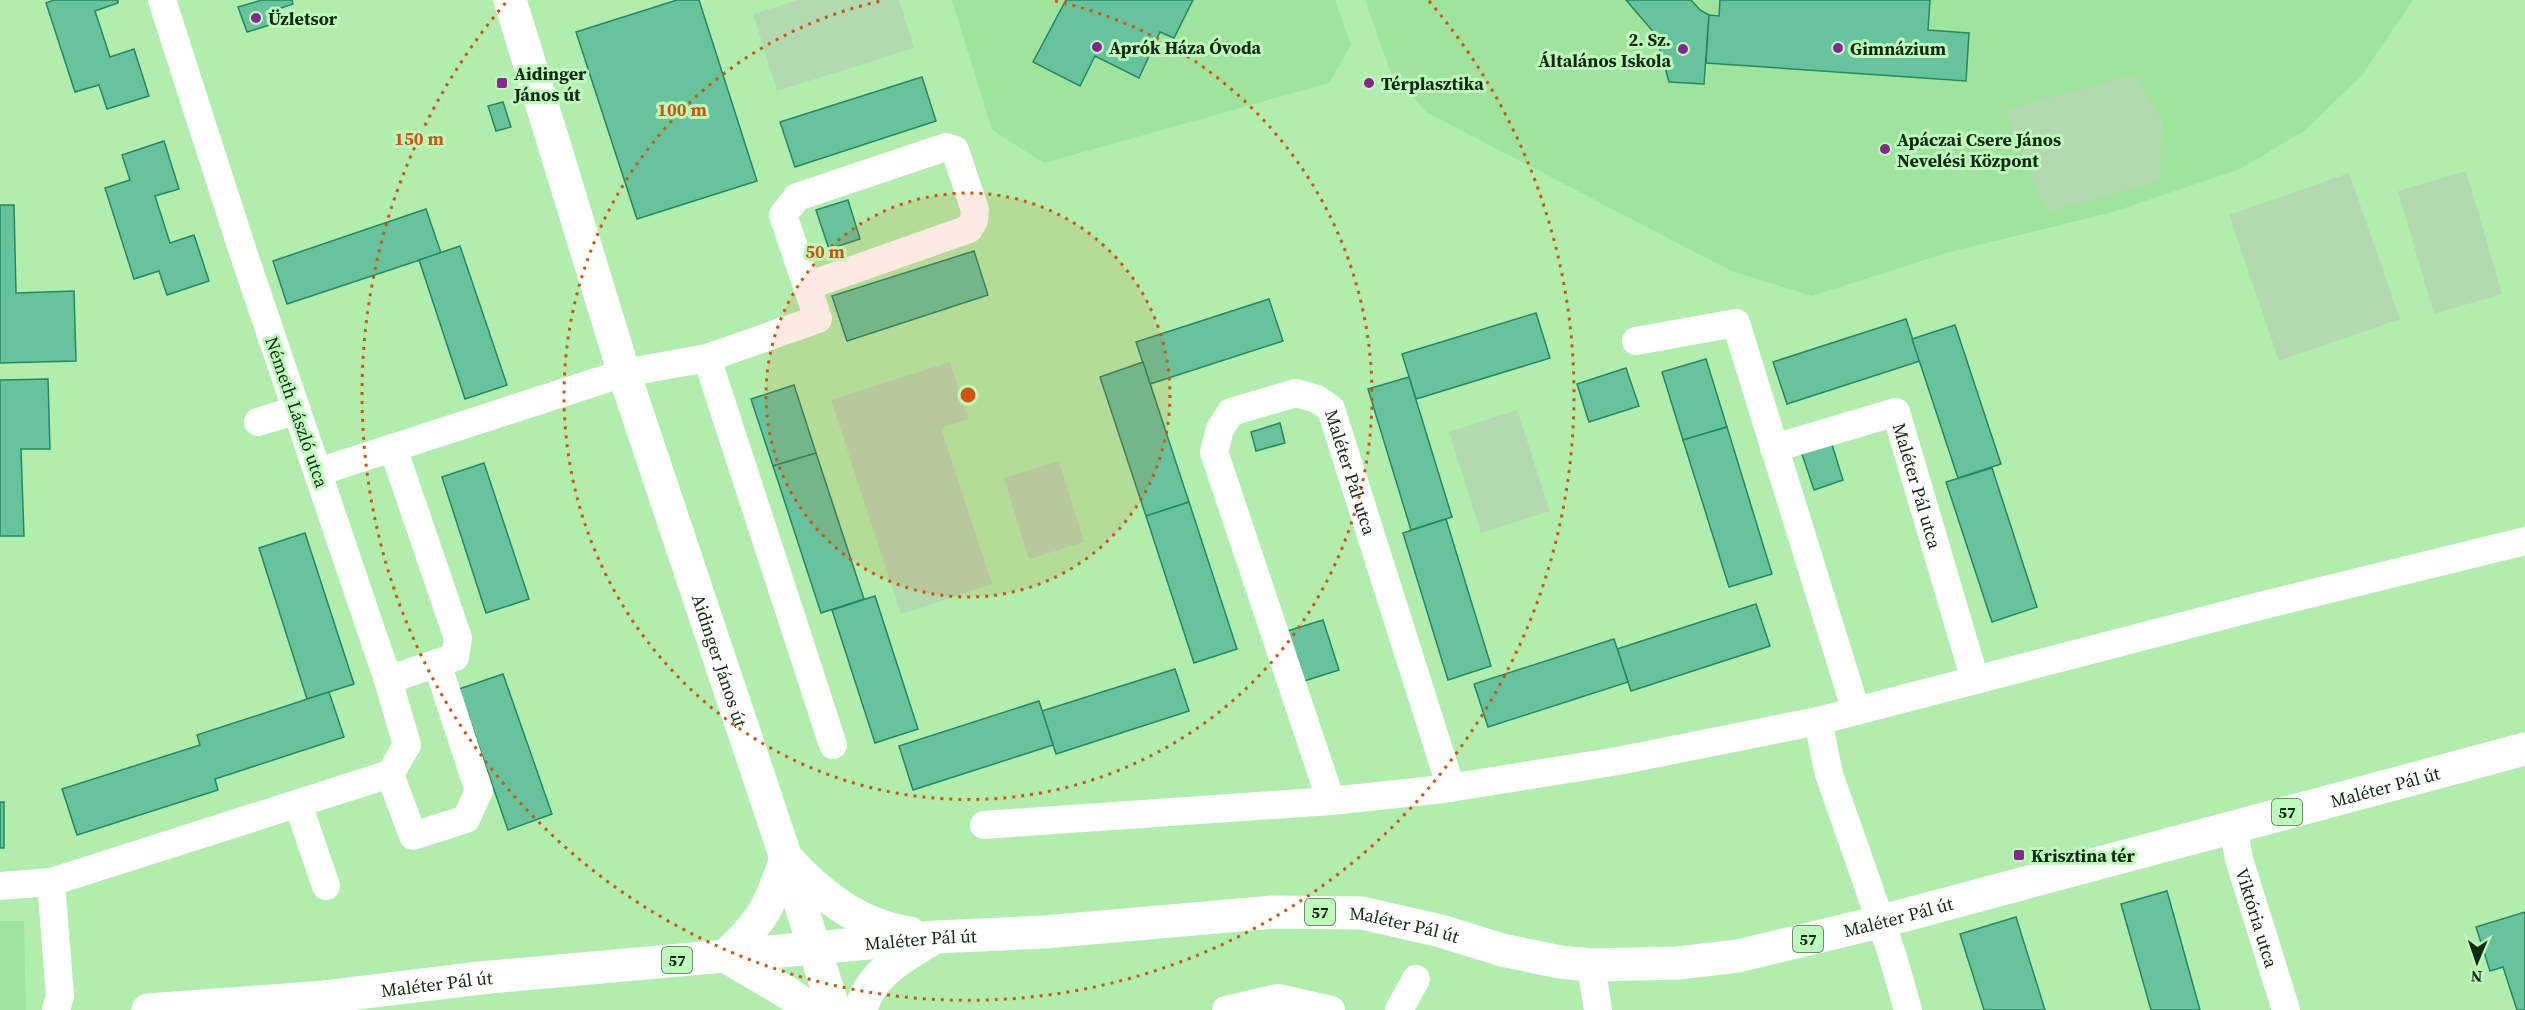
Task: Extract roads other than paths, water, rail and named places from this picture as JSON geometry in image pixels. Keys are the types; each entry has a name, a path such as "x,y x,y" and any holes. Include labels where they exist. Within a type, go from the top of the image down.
{"main road":[{"name":"Aidinger János út","path":"510,0 624,373 786,858 834,1010"},
{"name":"Maléter Pál út","path":"148,1010 326,997 480,978 936,937 1044,932 1274,912 1362,913 1534,958 1591,964 1678,963 1738,956 1879,922 2525,749"},
{"path":"786,858 811,885 851,913 890,930 936,937"},
{"path":"786,858 776,891 763,915 751,933 725,956 788,993 811,1010"},
{"path":"861,1010 869,989 883,973 895,962 936,937"}],"street":[{"name":"Németh László utca","path":"162,0 388,680 407,745 390,774"},
{"path":"318,472 624,373 707,358 818,319 783,215 797,197 946,147 956,150 975,210 974,220 969,229 807,286"},
{"path":"1636,340 1736,323 1856,711"},
{"path":"707,358 833,745"},
{"name":"Maléter Pál utca","path":"1331,801 1214,452 1220,429 1231,412 1296,393 1317,399 1331,409 1451,788"},
{"path":"258,422 297,410"},
{"name":"Maléter Pál utca","path":"1774,448 1896,412 1975,680"},
{"path":"388,680 455,657 458,638 393,448"},
{"path":"984,825 1331,801 1451,788 1618,761 1818,722 2260,606 2525,541"},
{"path":"0,886 51,882 390,774 413,836 466,819 479,791 437,663"},
{"path":"1818,722 1829,774 1908,1010"},
{"path":"298,804 326,886"},
{"name":"Viktória utca","path":"2233,827 2239,859 2286,1010"},
{"path":"51,882 60,996 56,1010"},
{"path":"1591,964 1598,1010"},
{"path":"1399,1010 1416,979"},
{"path":"1226,1010 1278,998 1331,1010"}],"place":[{"name":"Üzletsor","path":"256,18"},
{"name":"Aprók Háza Óvoda","path":"1097,47"},
{"name":"Gimnázium","path":"1838,48"},
{"name":"2. Sz. Általános Iskola","path":"1683,49"},
{"name":"Aidinger János út","path":"502,83"},
{"name":"Térplasztika","path":"1369,83"},
{"name":"Apáczai Csere János Nevelési Központ","path":"1885,149"},
{"name":"Krisztina tér","path":"2019,855"}]}
